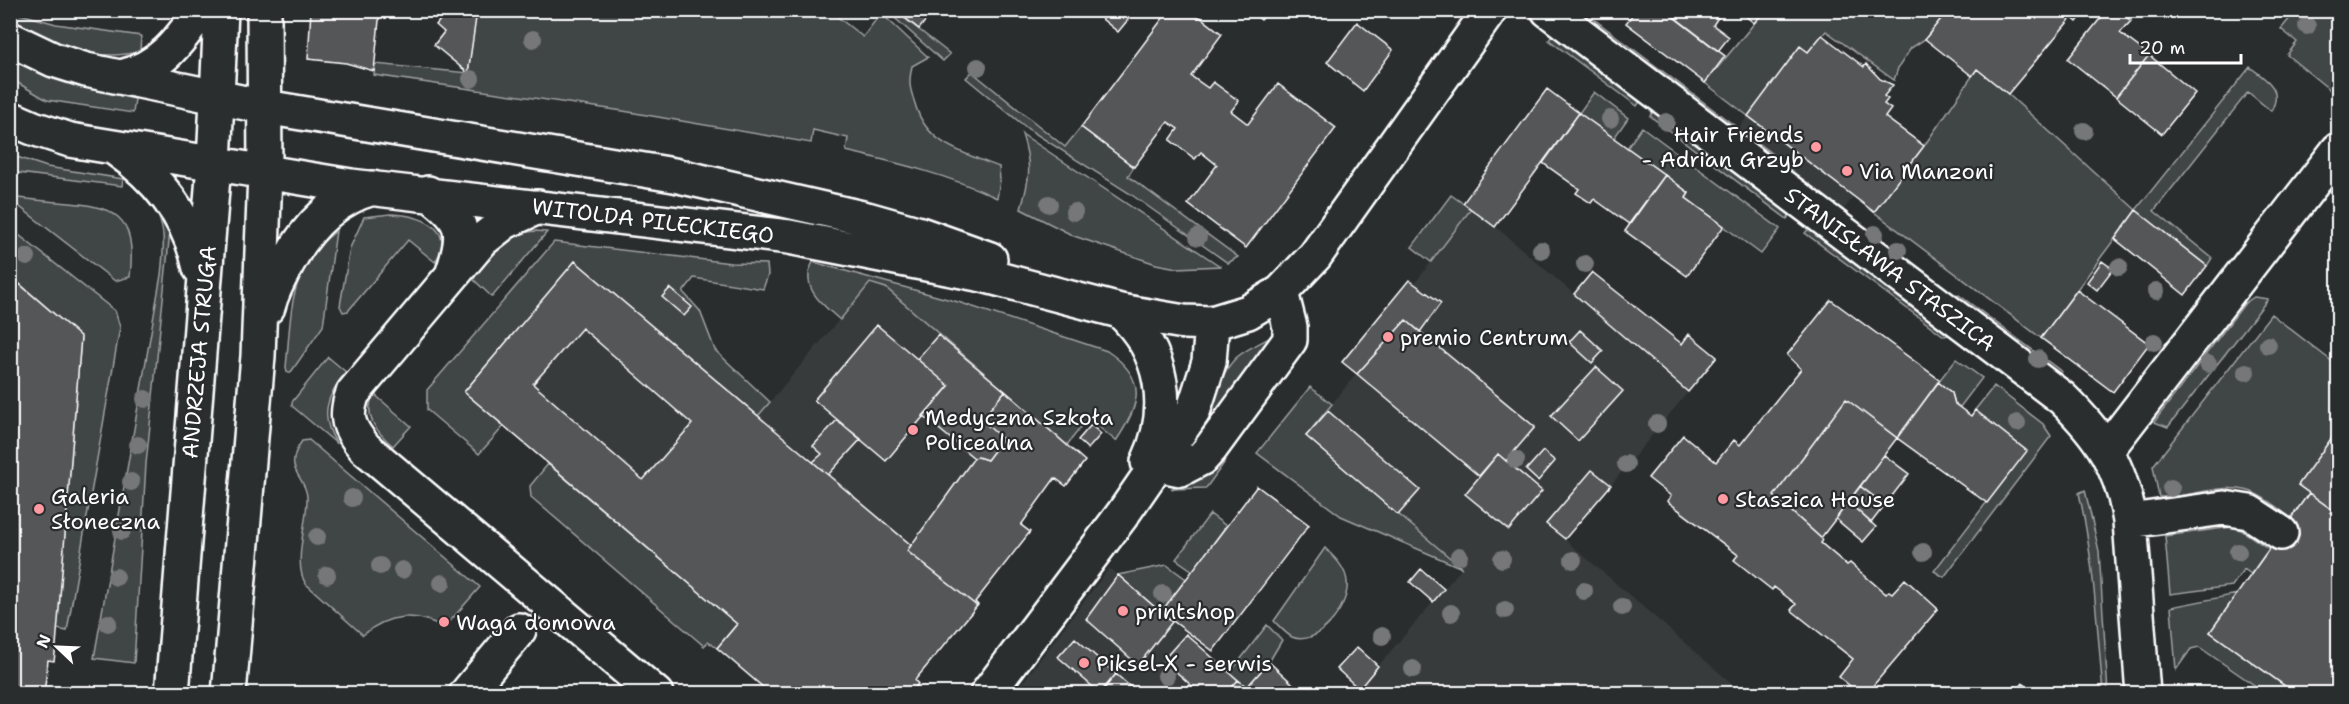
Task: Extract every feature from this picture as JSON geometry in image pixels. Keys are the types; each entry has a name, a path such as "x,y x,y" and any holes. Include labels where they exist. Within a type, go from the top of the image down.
{"street":[{"path":"121,77 144,70 159,60 180,40 201,10"},
{"name":"ANDRZEJA STRUGA","path":"172,693 214,164 221,10"},
{"path":"229,693 258,356 265,172 264,10"},
{"path":"987,693 1122,515 1156,458 1193,412 1209,362 1212,323 1248,312 1281,292 1315,255 1490,10"},
{"name":"STANISŁAWA STASZICA","path":"1548,10 2062,398 2088,424 2106,451 2127,499 2143,693"},
{"name":"WITOLDA PILECKIEGO","path":"10,39 54,60 86,70 265,107 674,175 867,219 920,234 997,261 1088,301"},
{"name":"WITOLDA PILECKIEGO","path":"10,118 70,140 265,172 373,188 801,239 983,275 1157,319 1212,323"},
{"path":"115,148 135,162 175,206 194,244 204,287"},
{"path":"2106,451 2338,150"},
{"path":"258,356 270,298 277,280 302,237 340,201 354,193 373,188"},
{"path":"428,193 449,209 461,231 460,250 452,274"},
{"path":"538,207 505,222 482,240 452,274 353,393 347,408 349,423 354,436 364,448 656,693"},
{"path":"1156,458 1181,469 1202,459 1290,340 1290,327 1281,292"},
{"path":"1120,311 1136,325 1145,338 1159,374 1162,416 1156,458"},
{"path":"2130,521 2224,508 2249,512 2281,533"},
{"path":"466,693 519,630"}],"shaded area":[{"path":"10,11 56,24 141,36 140,51 107,55 74,49 43,38 13,23"},
{"path":"476,11 830,11 863,37 881,13 928,57 912,66 910,78 912,95 922,120 938,139 949,146 999,167 1000,181 997,198 942,176 846,151 848,138 813,130 811,143 623,111 374,75 375,64 468,73"},
{"path":"887,11 895,11 950,54 943,61"},
{"path":"1574,11 1583,11 1772,154 1769,159"},
{"path":"1756,11 1948,11 1925,39 1911,48 1898,68 1894,80 1826,31 1808,52 1800,47 1748,116 1705,83 1761,15"},
{"path":"2296,11 2338,11 2338,88 2330,90 2287,55 2297,42 2281,29"},
{"path":"1554,33 1641,100 1637,106 1549,40"},
{"path":"11,59 56,79 135,99 133,113 47,100 11,79"},
{"path":"2250,67 2271,85 2275,96 2271,111 2248,92 2154,211 2212,258 2207,266 2136,210"},
{"path":"1977,69 2008,94 2136,210 2041,338 1874,212 1924,146"},
{"path":"972,72 1065,147 1081,127 1134,167 1128,176 1238,257 1228,263 1129,193 1028,129 966,78"},
{"path":"1594,92 1628,118 1614,138 1579,113"},
{"path":"1655,109 1791,213 1787,219 1650,116"},
{"path":"1748,116 1854,196 1841,213 1769,159 1772,154 1738,129"},
{"path":"1642,127 1780,229 1761,254 1686,198 1689,193 1627,148"},
{"path":"1022,134 1220,266 1177,268 1156,264 1074,236 1021,209 1029,172"},
{"path":"11,155 47,167 123,179 122,186 11,172"},
{"path":"150,195 170,231 146,464 134,663 94,658 161,275 162,226"},
{"path":"1451,195 1471,209 1431,262 1412,247"},
{"path":"10,197 94,206 118,217 125,226 130,239 130,277 115,281"},
{"path":"1471,209 1496,227 1688,392 1611,485 1592,470 1547,524 1743,693 1355,693 1462,568 1306,436 1356,374 1342,362 1409,280 1415,283"},
{"path":"391,214 412,217 432,225 442,240 441,250 435,262 408,240 348,311 343,312 340,306 350,248 364,217"},
{"path":"1810,227 1954,334 1944,336 1805,233"},
{"path":"10,228 115,311 120,327 67,631 57,629 81,337 11,276"},
{"path":"336,231 323,326 291,372 287,372 292,310 300,276 320,245"},
{"path":"536,231 547,232 492,297 474,280 475,276 501,246 516,236"},
{"path":"554,242 731,263 767,264 768,275 763,289 694,278 683,292 700,311 715,350 770,402 758,416 575,261 464,392 504,426 479,454 427,410 427,390"},
{"path":"813,262 958,302 1107,351 1130,372 1135,382 1135,404 1131,416 1116,441 1088,418 1067,445 886,288 870,283 840,320 820,302 811,288 809,271"},
{"name":"Medyczna Szkoła Policealna","path":"870,283 886,287 1085,461 1066,486 1055,479 1021,524 1030,532 975,602 977,606 907,551 911,545 758,416"},
{"path":"1959,295 2062,372 2057,378 1955,300"},
{"path":"2254,297 2268,299 2168,427 2154,422 2245,303"},
{"path":"2271,314 2338,366 2338,429 2298,485 2309,493 2291,518 2262,497 2241,489 2218,489 2182,496 2159,497 2153,466"},
{"path":"582,328 692,424 643,480 533,384"},
{"path":"1275,335 1206,428 1225,372 1237,357"},
{"path":"328,357 346,372 334,390 327,407 328,425 337,444 292,406 292,402"},
{"path":"1956,359 1982,378 1960,407 1955,404 1952,393 1938,382"},
{"path":"1994,386 2043,424 2051,436 1944,577 1934,571 2026,451 1975,410"},
{"path":"1310,387 1332,404 1306,436 1462,568 1341,516 1257,453"},
{"path":"374,394 411,426 393,446 373,423 370,409"},
{"path":"309,440 480,587 444,628 423,619 402,617 382,623 363,635 306,584 302,576 300,554 307,497 303,483 296,472 294,459 302,441"},
{"path":"1218,462 1224,463 1206,488 1171,489"},
{"path":"548,464 737,624 717,648 708,642 704,646 531,497 530,486"},
{"path":"2085,490 2099,551 2108,693 2103,693 2092,568 2079,493"},
{"path":"1210,514 1226,526 1193,571 1176,559"},
{"path":"2232,527 2241,530 2269,549 2251,574 2244,569 2232,586 2170,594 2165,536"},
{"path":"1325,548 1345,572 1347,592 1338,613 1322,631 1302,639 1292,637 1274,621"},
{"path":"1167,565 1186,579 1161,612 1118,575"},
{"path":"1109,568 1118,575 1086,619 1138,664 1172,622 1186,634 1163,660 1201,693 1014,694"},
{"path":"2237,594 2210,632 2296,693 2266,693 2199,647 2191,649 2176,670 2171,607"},
{"path":"1267,625 1282,640 1269,662 1247,687 1230,673"}],"building":[{"path":"311,10 380,10 374,71 346,63 308,59"},
{"path":"448,10 477,11 468,73 434,45 444,32 436,25"},
{"path":"895,10 934,10 919,29"},
{"path":"1091,10 1136,10 1118,32"},
{"path":"1169,10 1191,10 1222,34 1191,76 1208,88 1213,82 1239,101 1231,111 1248,124 1278,84 1336,128 1246,248 1188,204 1217,165 1201,152 1195,159 1170,140 1178,129 1168,122 1134,167 1081,127"},
{"path":"1249,10 1270,10 1261,20"},
{"path":"1636,10 1665,10 1725,56 1705,83 1626,23"},
{"path":"1681,10 1723,10 1713,25 1729,37 1718,51 1675,18"},
{"path":"1744,10 1756,10 1761,15 1754,23 1742,13"},
{"path":"1948,10 2063,10 2072,17 2008,94 1977,69 1972,76 1925,39"},
{"path":"2063,10 2086,10 2077,22"},
{"path":"2107,10 2118,10 2131,21 2120,33 2149,55 2116,97 2068,59"},
{"path":"1357,22 1393,50 1363,91 1327,62"},
{"path":"1822,35 1864,67 1866,64 1880,79 1893,85 1884,96 1888,99 1884,104 1891,109 1885,117 1924,146 1874,212 1748,116 1800,46 1808,52"},
{"path":"2149,55 2195,93 2162,134 2116,97"},
{"path":"1547,89 1579,113 1495,227 1463,203"},
{"path":"1579,113 1665,175 1629,224 1594,199 1591,203 1576,193 1579,189 1543,163"},
{"path":"1665,175 1689,193 1686,198 1724,226 1687,276 1625,231"},
{"path":"2136,210 2207,266 2185,295 2115,239"},
{"path":"575,261 911,545 907,551 977,606 915,680 918,684 910,694 771,694 717,648 737,624 464,392","holes":["582,328 692,424 643,480 533,384"]},
{"path":"2102,261 2113,269 2097,290 2087,282"},
{"path":"1592,272 1682,344 1689,334 1717,357 1688,392 1574,294"},
{"name":"Galeria Słoneczna","path":"10,276 81,337 56,646 54,661 48,660 44,694 10,694"},
{"path":"1409,280 1441,303 1420,332 1406,320 1357,374 1342,362"},
{"path":"670,288 692,307 684,316 662,297"},
{"path":"2077,290 2149,344 2113,392 2041,338"},
{"name":"Staszica House","path":"1831,300 1940,380 1897,438 1846,399 1774,496 1823,540 1821,543 1847,565 1850,563 1886,594 1889,591 1892,593 1905,579 1938,609 1866,694 1860,694 1839,677 1853,659 1791,610 1796,604 1774,587 1772,590 1734,560 1738,555 1667,501 1671,496 1648,478 1683,435 1716,462 1734,440 1740,445 1801,369 1787,355"},
{"path":"1406,320 1535,427 1506,461 1498,454 1479,476 1357,374"},
{"path":"877,325 949,386 886,461 814,400"},
{"path":"1580,330 1603,351 1592,363 1569,342"},
{"path":"938,335 1005,391 981,420 1003,439 987,460 974,458 923,416 949,386 917,359"},
{"path":"1596,367 1623,391 1578,441 1551,416"},
{"path":"1938,382 1952,393 1955,404 1971,416 1975,410 2027,451 1987,503 1897,438"},
{"path":"1005,391 1085,461 1066,486 1055,478 1021,525 1030,532 975,602 977,606 907,551 974,458 987,460 1003,439 981,420"},
{"path":"1846,399 1897,438 1821,538 1774,496"},
{"path":"1328,411 1420,490 1398,515 1306,436"},
{"path":"837,420 861,439 828,475 813,462 822,454 813,446"},
{"path":"1091,425 1101,434 1088,449 1078,440"},
{"path":"2338,429 2338,514 2298,485"},
{"path":"1543,451 1555,461 1538,481 1526,470"},
{"path":"1498,454 1542,491 1509,530 1465,494"},
{"path":"1884,455 1909,474 1885,505 1860,486"},
{"path":"1592,470 1611,485 1565,539 1546,524"},
{"path":"1257,486 1309,525 1213,651 1161,612"},
{"path":"1860,486 1885,505 1871,523 1848,502"},
{"path":"2309,493 2338,514 2338,618 2335,623 2338,625 2338,631 2333,640 2338,644 2338,694 2296,694 2210,632"},
{"path":"1848,502 1876,527 1863,542 1836,519"},
{"path":"1421,569 1444,589 1433,602 1410,582"},
{"path":"1118,575 1172,622 1138,665 1086,619"},
{"path":"1186,634 1238,680 1226,694 1201,694 1163,660"},
{"path":"1075,638 1116,674 1100,693 1058,657"},
{"path":"1357,647 1378,666 1359,689 1337,669"},
{"path":"1269,662 1304,694 1254,694 1247,687"},
{"path":"1116,674 1138,694 1100,694"},
{"path":"1238,680 1247,687 1254,694 1226,694"},
{"path":"2023,683 2032,691 2030,694 2014,694"}],"place":[{"name":"Hair Friends - Adrian Grzyb","path":"1816,147"},
{"name":"Via Manzoni","path":"1847,171"},
{"name":"premio Centrum","path":"1388,337"},
{"name":"Medyczna Szkoła Policealna","path":"913,430"},
{"name":"Staszica House","path":"1723,499"},
{"name":"Galeria Słoneczna","path":"39,509"},
{"name":"printshop","path":"1123,611"},
{"name":"Waga domowa","path":"444,622"},
{"name":"Piksel-X - serwis","path":"1084,663"}]}
